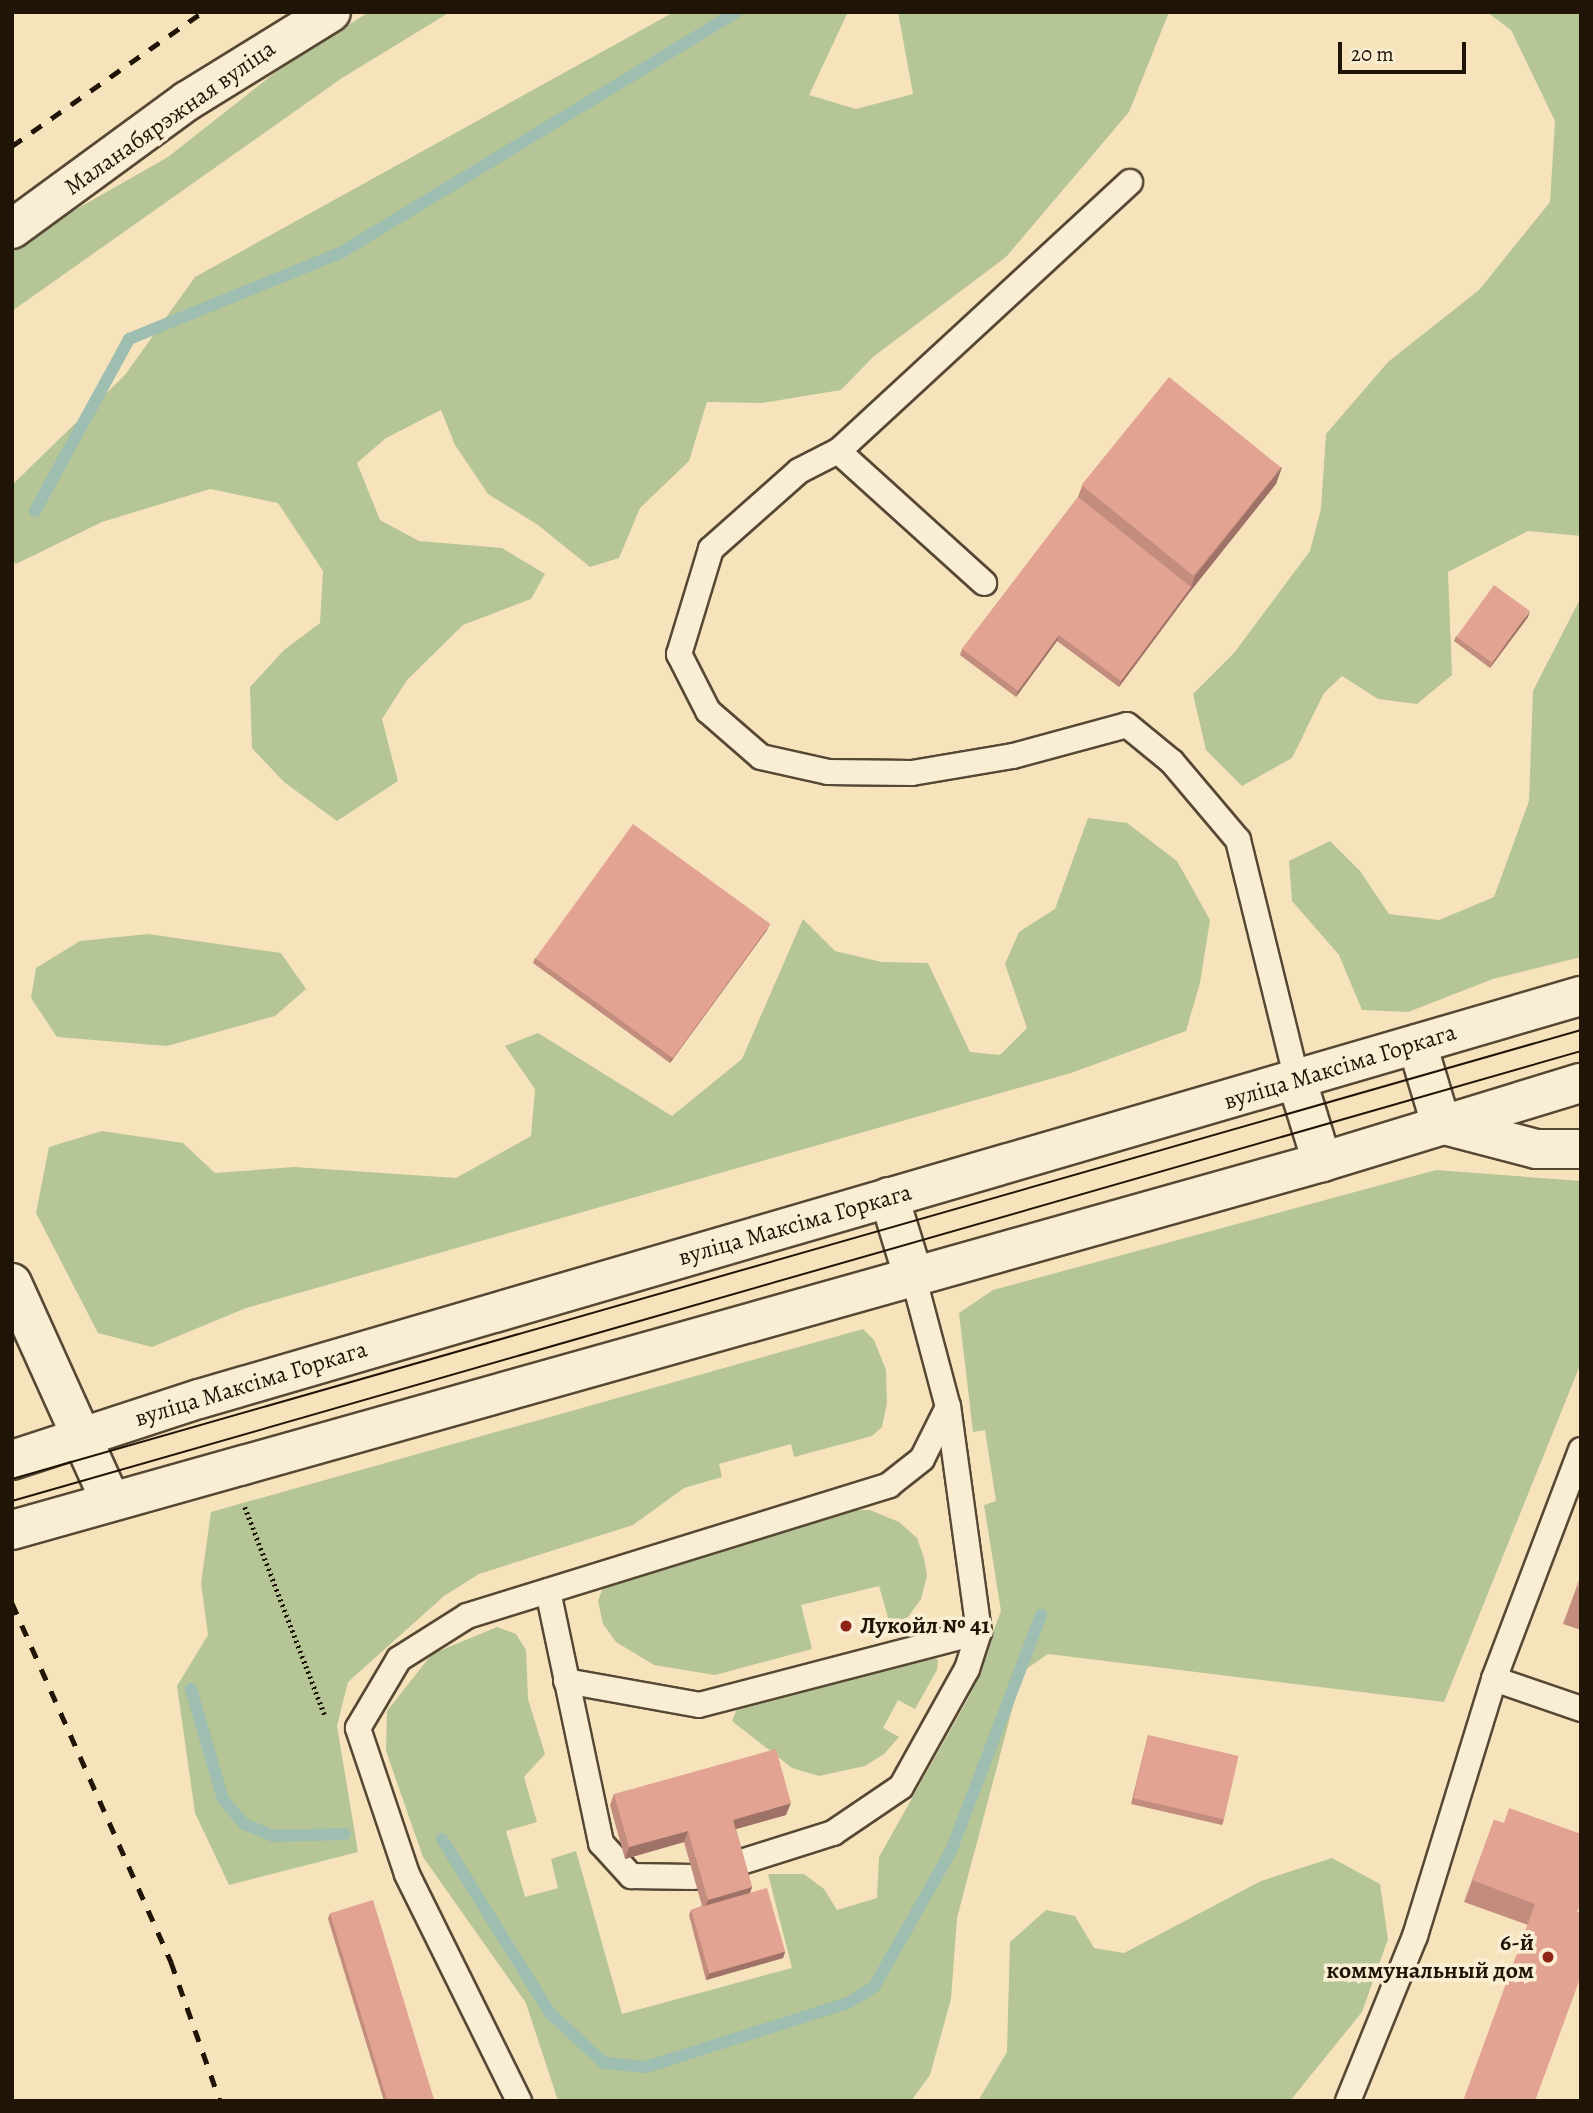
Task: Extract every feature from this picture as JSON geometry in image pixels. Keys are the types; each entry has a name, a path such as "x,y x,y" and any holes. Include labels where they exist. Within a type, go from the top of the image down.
{"main road":[{"name":"Маланабярэжная вуліца","path":"12,229 187,101 331,12"},
{"name":"вуліца Максіма Горкага","path":"12,1460 82,1435 889,1197 1297,1082 1581,996"},
{"path":"1418,1044 1441,1124"},
{"path":"1297,1082 1322,1162"},
{"path":"12,1530 110,1500 1322,1162 1581,1083"},
{"path":"1441,1124 1536,1149 1581,1149"},
{"path":"889,1197 913,1275"},
{"path":"12,1283 110,1500"}],"lane":[{"path":"1130,183 838,451 799,471 712,549 679,653 708,711 761,757 828,772 912,773 1013,756 1127,725 1172,762 1238,840 1297,1082"},
{"path":"838,451 984,583"},
{"path":"738,1863 833,1833 901,1787 967,1669 979,1632 948,1407 913,1275"},
{"path":"519,2101 407,1874 358,1728 399,1658 467,1616 889,1485 922,1459 948,1407"},
{"path":"1348,2101 1415,1936 1494,1679 1581,1450"},
{"path":"548,1591 601,1843 631,1877 694,1877"},
{"path":"566,1681 699,1705 979,1632"},
{"path":"1494,1679 1581,1709"}],"path":[{"path":"243,1500 328,1722"}],"green space":[{"path":"369,12 450,12 342,78 12,311 12,253 45,227 168,157 286,64"},
{"path":"674,12 848,12 809,95 856,109 913,94 898,12 1169,12 1129,112 1006,257 873,357 841,390 762,403 707,402 689,461 640,508 619,558 590,567 538,525 488,494 455,445 441,410 386,438 357,463 380,520 419,541 502,548 545,574 531,599 463,625 407,680 382,719 398,781 337,821 284,782 252,748 250,687 284,650 320,623 323,571 278,503 210,489 102,522 16,564 12,561 12,485 125,375 195,277"},
{"path":"1487,12 1581,12 1581,536 1528,531 1448,572 1452,675 1417,704 1378,699 1342,676 1324,693 1292,758 1242,786 1206,750 1193,694 1234,653 1310,551 1321,509 1326,434 1388,362 1479,290 1550,202 1555,121 1511,30"},
{"path":"1581,597 1581,957 1493,979 1408,1012 1362,1010 1339,955 1292,901 1289,861 1330,841 1360,871 1389,914 1439,920 1494,897 1529,801 1533,691"},
{"path":"1088,818 1127,823 1177,861 1210,920 1200,983 1186,1031 1071,1073 246,1308 152,1347 98,1333 36,1213 49,1147 102,1131 183,1143 215,1173 294,1167 456,1178 531,1136 535,1089 505,1046 538,1033 672,1116 742,1059 803,919 835,951 882,962 928,963 970,1052 1000,1055 1027,1028 1005,964 1019,932 1055,909"},
{"path":"148,934 281,953 306,989 275,1016 167,1046 57,1037 31,998 36,968 80,941"},
{"path":"1436,1170 1581,1181 1581,1363 1444,1702 1048,1654 1022,1672 957,1918 951,1999 930,2075 911,2101 558,2101 526,2003 423,1857 386,1751 387,1711 432,1654 497,1627 516,1634 526,1650 528,1699 545,1754 524,1777 537,1822 506,1831 525,1897 558,1888 551,1859 576,1851 622,2014 792,1968 768,1874 804,1874 824,1889 837,1910 877,1898 879,1857 969,1697 1001,1611 984,1505 996,1501 985,1430 973,1432 959,1313 993,1290"},
{"path":"863,1329 874,1340 886,1370 887,1403 882,1427 872,1436 794,1457 791,1444 719,1464 722,1477 684,1488 633,1525 479,1574 444,1596 348,1682 337,1726 358,1852 229,1885 195,1813 177,1686 208,1635 201,1583 211,1512"},
{"path":"855,1510 870,1510 899,1522 917,1538 924,1558 927,1576 921,1599 908,1617 891,1628 879,1586 801,1605 812,1649 715,1675 654,1665 616,1642 603,1624 598,1601 604,1585 619,1573"},
{"path":"926,1654 938,1660 937,1670 915,1709 898,1700 883,1728 899,1737 884,1754 865,1766 819,1776 792,1768 732,1721 739,1703"},
{"path":"1332,1858 1380,1884 1388,1939 1362,2012 1290,2101 978,2101 1007,2052 1010,1942 1046,1910 1075,1916 1094,1948 1124,1953 1261,1881"}],"building":[{"path":"1169,377 1281,468 1193,576 1082,485"},
{"path":"1078,497 1191,587 1121,681 1059,635 1018,691 962,649"},
{"path":"1494,585 1530,611 1492,663 1456,637"},
{"path":"633,824 771,924 673,1058 535,958"},
{"path":"1581,1575 1581,1588 1576,1587"},
{"path":"1148,1735 1239,1756 1224,1819 1133,1798"},
{"path":"776,1749 791,1803 733,1820 752,1887 708,1900 688,1831 629,1847 614,1794"},
{"name":"6-й коммунальный дом","path":"1509,1808 1581,1834 1581,1903 1577,1912 1581,1913 1581,1976 1535,2101 1463,2101 1535,1904 1472,1880 1494,1820 1504,1823"},
{"path":"767,1888 785,1951 709,1973 691,1910"},
{"path":"373,1900 434,2101 387,2101 330,1913"}],"waterway":[{"path":"35,511 129,339 342,252 737,12"},
{"path":"442,1839 550,2013 604,2063 646,2067 848,2003 874,1987 951,1851 1041,1615"},
{"path":"191,1689 223,1799 244,1824 273,1836 345,1834"}],"tram line":[{"path":"12,1479 1581,1030"},
{"path":"12,1501 1581,1051"}],"railway":[{"path":"12,146 203,12"},
{"path":"12,1603 171,1962 220,2101"}],"place":[{"name":"Лукойл № 41","path":"846,1626"},
{"name":"6-й коммунальный дом","path":"1548,1957"}]}
